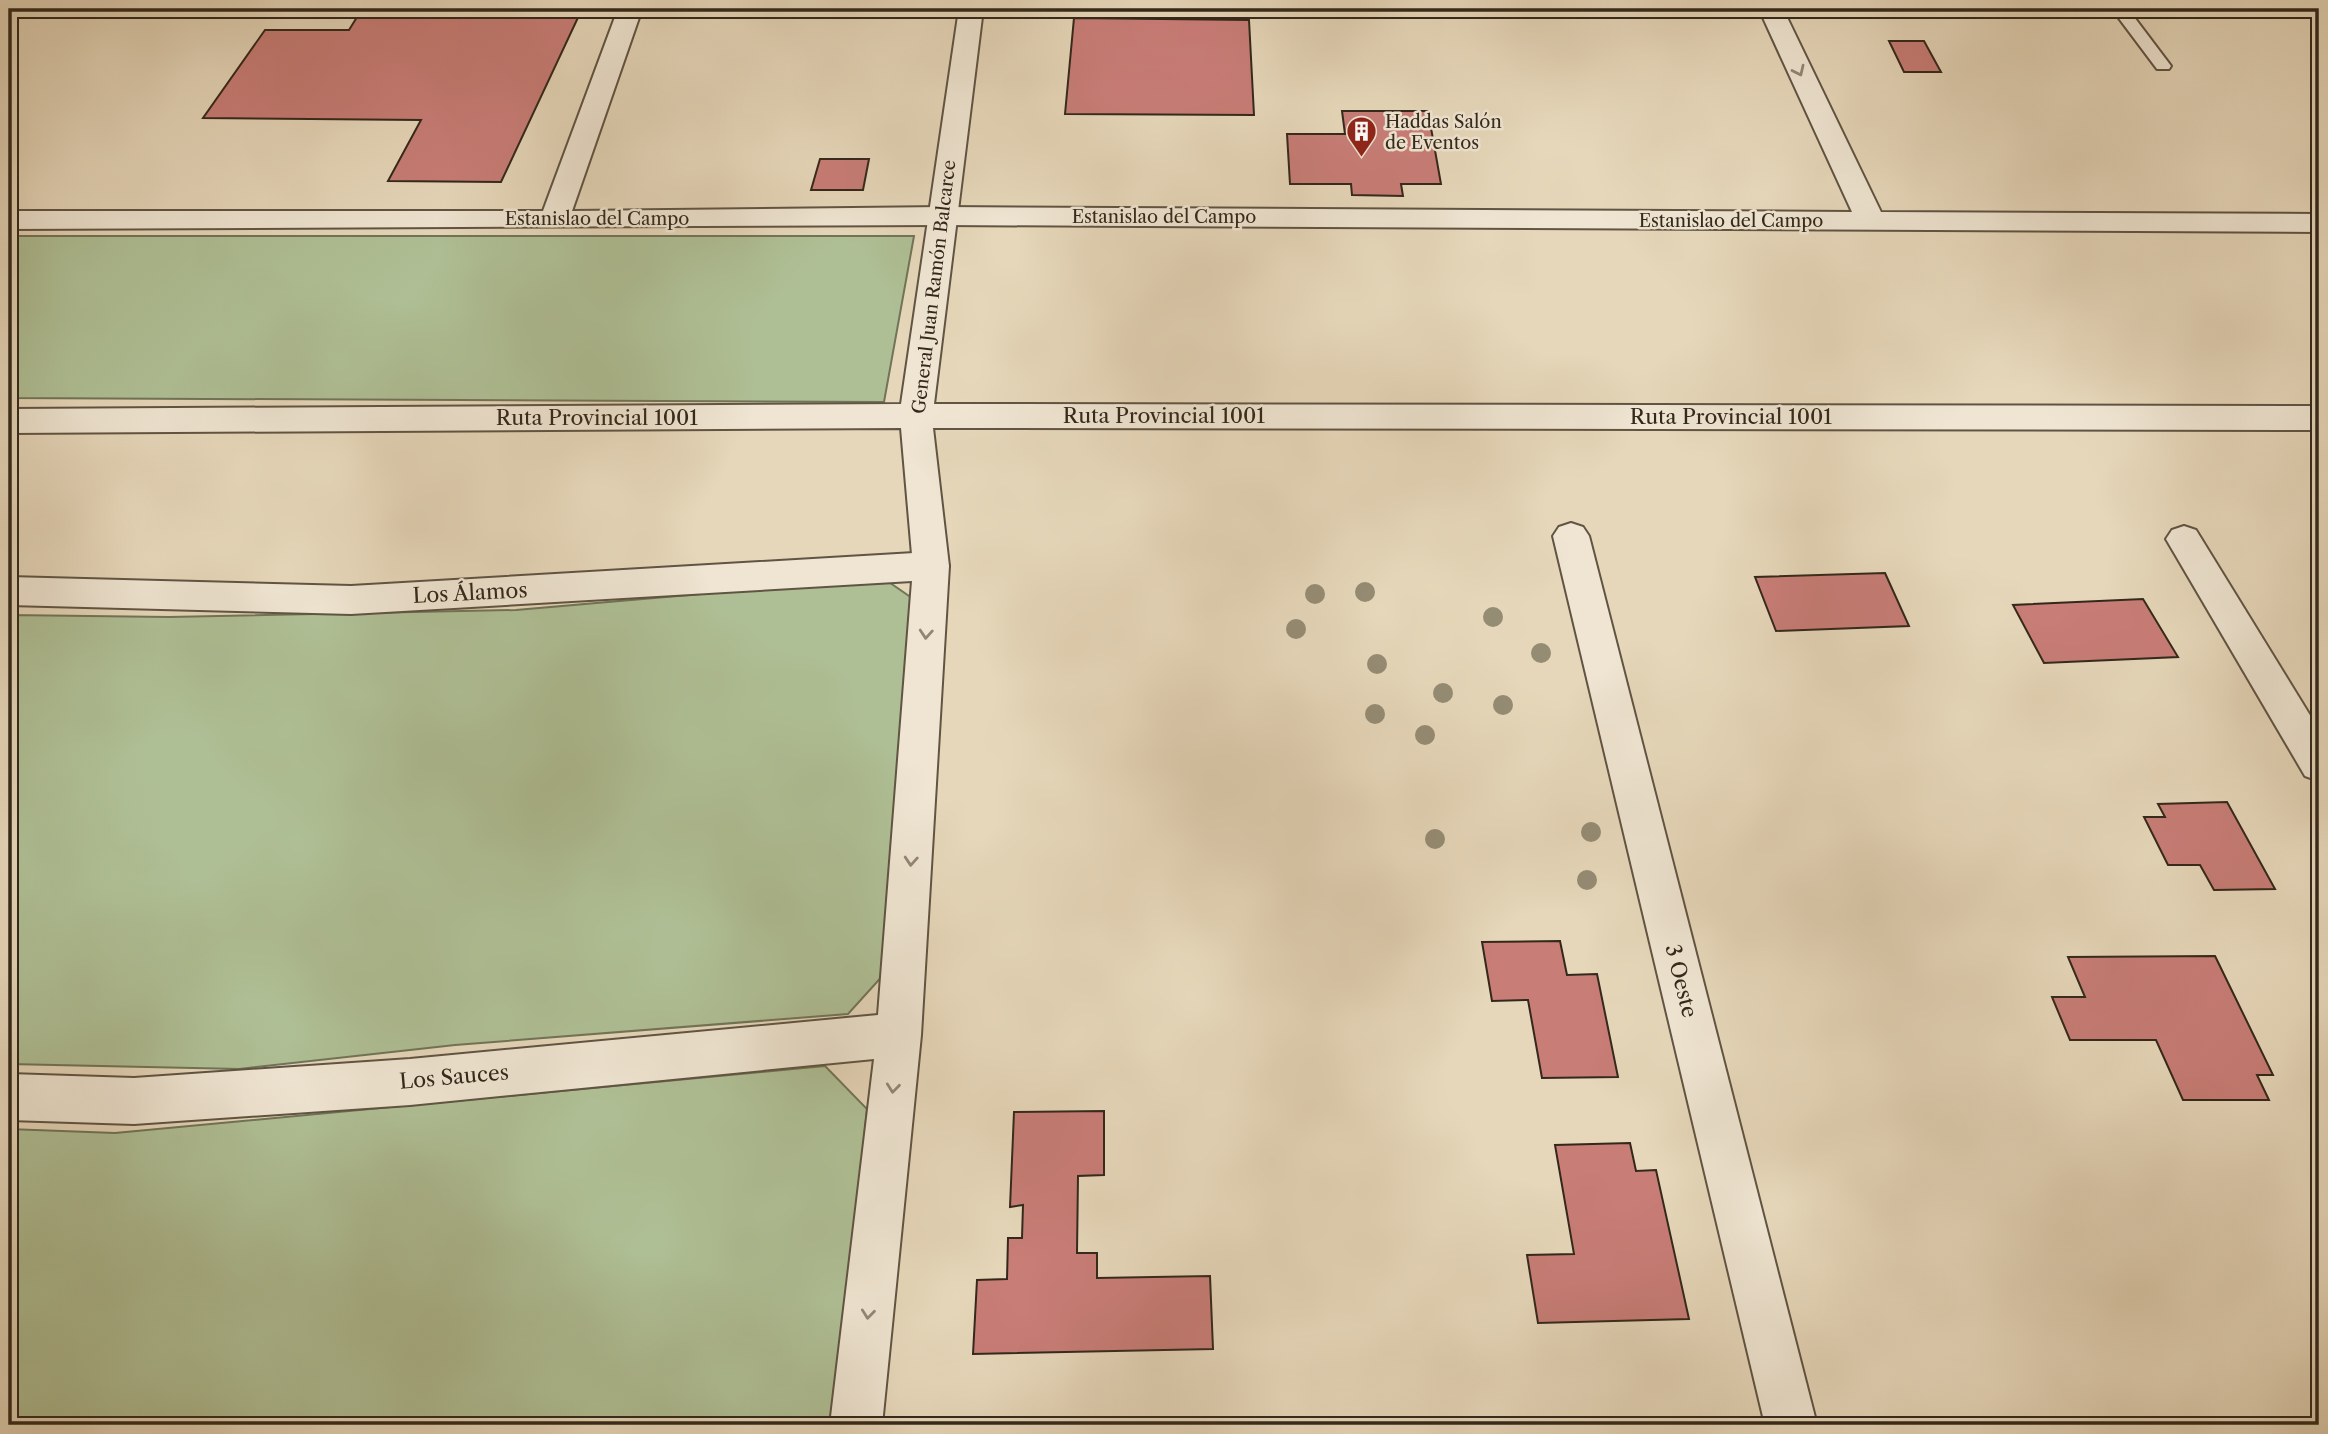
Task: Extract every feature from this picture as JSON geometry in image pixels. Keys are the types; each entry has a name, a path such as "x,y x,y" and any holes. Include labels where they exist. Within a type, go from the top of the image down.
{"street":[{"path":"554,220 631,9"},
{"name":"General Juan Ramón Balcarce","path":"856,1425 899,1035 931,566 926,538 916,416 971,9"},
{"path":"1770,9 1871,222"},
{"name":"Estanislao del Campo","path":"9,220 554,220 943,216 2319,223"},
{"name":"Ruta Provincial 1001","path":"9,421 916,416 2319,418"},
{"name":"3 Oeste","path":"1571,536 1791,1425"},
{"path":"2185,539 2319,764"},
{"name":"Los Álamos","path":"9,591 351,600 931,566"},
{"name":"Los Sauces","path":"9,1097 134,1101 396,1083 899,1035"}],"lane":[{"path":"2120,9 2163,66"}],"green space":[{"path":"9,236 914,236 884,402 9,398"},
{"path":"883,578 922,605 886,972 848,1014 455,1045 239,1069 9,1064 9,615 169,617 516,610"},
{"path":"825,1066 867,1109 835,1425 9,1425 9,1129 115,1133"}],"building":[{"path":"362,9 582,9 501,182 388,181 421,120 203,118 265,30 349,30"},
{"path":"1074,18 1249,20 1254,115 1065,114"},
{"path":"1889,41 1924,41 1941,72 1904,72"},
{"name":"Haddas Salón de Eventos","path":"1342,111 1428,111 1441,184 1401,184 1403,196 1352,195 1351,184 1290,184 1287,134 1345,134"},
{"path":"820,159 869,159 863,190 811,190"},
{"path":"1885,573 1909,626 1776,631 1755,577"},
{"path":"2143,599 2178,657 2044,663 2013,605"},
{"path":"2227,802 2275,889 2214,890 2200,865 2168,865 2144,817 2165,817 2158,804"},
{"path":"1560,941 1567,975 1597,974 1618,1077 1542,1078 1528,1000 1492,1001 1482,942"},
{"path":"2215,956 2273,1075 2257,1075 2269,1100 2183,1100 2156,1040 2070,1040 2052,997 2085,997 2068,957"},
{"path":"1104,1111 1104,1175 1078,1176 1077,1253 1097,1253 1097,1278 1210,1276 1213,1349 973,1354 977,1280 1007,1279 1008,1238 1022,1238 1023,1205 1010,1207 1014,1112"},
{"path":"1630,1143 1636,1171 1656,1170 1689,1319 1538,1323 1527,1255 1574,1254 1555,1145"}],"place":[{"name":"Haddas Salón de Eventos","path":"1362,159"}]}
